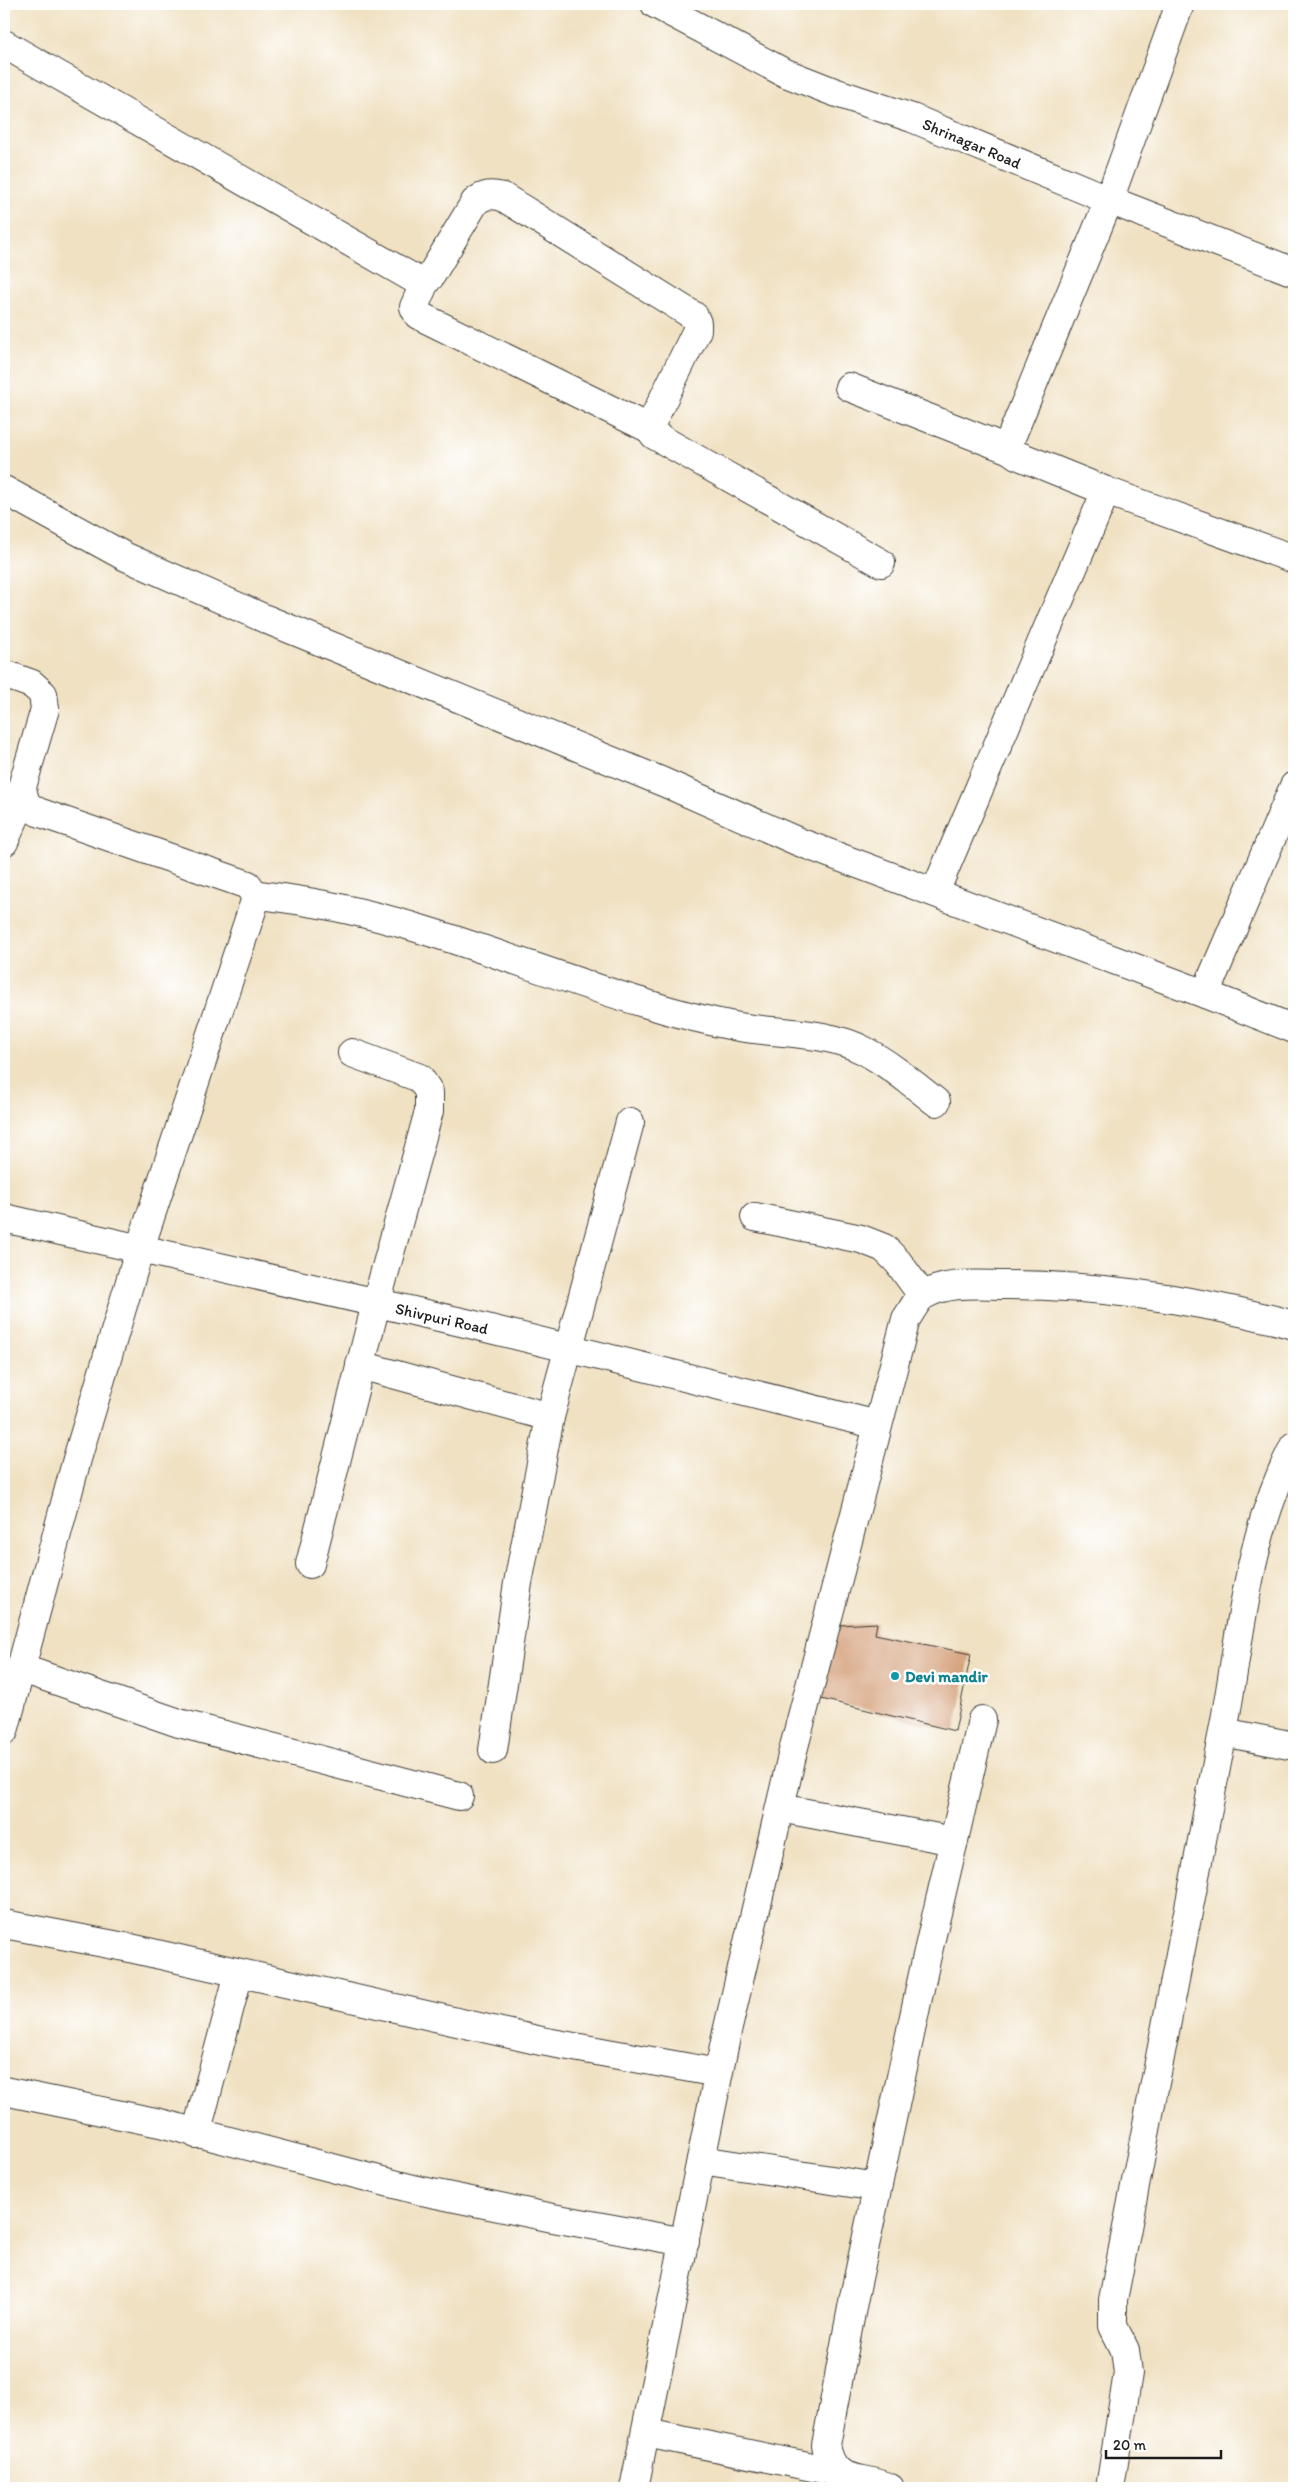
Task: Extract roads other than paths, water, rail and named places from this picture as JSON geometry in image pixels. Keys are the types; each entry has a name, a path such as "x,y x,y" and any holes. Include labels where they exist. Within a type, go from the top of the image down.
{"street":[{"name":"Shrinagar Road","path":"655,4 783,72 834,92 912,118 1109,200 1294,272"},
{"path":"1010,450 1010,440 1109,200 1180,4"},
{"path":"4,44 418,281 426,282"},
{"path":"650,429 697,330 697,322 694,316 503,197 492,194 482,196 475,202 426,282 414,307 418,315 650,429 657,438 881,563"},
{"path":"849,387 1010,450 1017,455 1106,491 1294,558"},
{"path":"4,490 124,556 268,620 663,782 799,842 1294,1029"},
{"path":"934,892 1106,491"},
{"path":"4,674 32,684 43,694 45,709 22,787 25,804 38,812 248,885 254,894 254,908 140,1248 77,1459 4,1731"},
{"path":"1205,994 1294,786"},
{"path":"4,842 24,796"},
{"path":"254,894 315,903 420,930 587,986 701,1018 741,1027 769,1029 829,1039 864,1050 894,1069 936,1102"},
{"path":"310,1564 376,1304 429,1111 429,1092 420,1078 352,1053"},
{"path":"493,1750 518,1583 550,1417 630,1122"},
{"path":"755,1217 861,1239 884,1248 898,1262 922,1295"},
{"name":"Shivpuri Road","path":"4,1218 470,1324 878,1426"},
{"path":"634,2488 718,2072 780,1808 906,1319 922,1295 952,1284 1050,1284 1152,1294 1230,1308 1294,1325"},
{"path":"360,1365 550,1417"},
{"path":"1110,2488 1128,2373 1125,2350 1113,2326 1113,2300 1223,1732 1250,1566 1265,1511 1280,1473 1294,1446"},
{"path":"20,1668 180,1723 459,1796"},
{"path":"837,2472 828,2460 826,2445 877,2187 982,1720"},
{"path":"1223,1732 1294,1746"},
{"path":"780,1808 954,1841"},
{"path":"4,1924 130,1948 541,2041 718,2072"},
{"path":"196,2134 239,1973"},
{"path":"4,2091 160,2124 417,2190 684,2242"},
{"path":"701,2160 877,2187"},
{"path":"646,2432 837,2472 851,2479 890,2488"}],"place":[{"name":"Devi mandir","path":"895,1676"}]}
